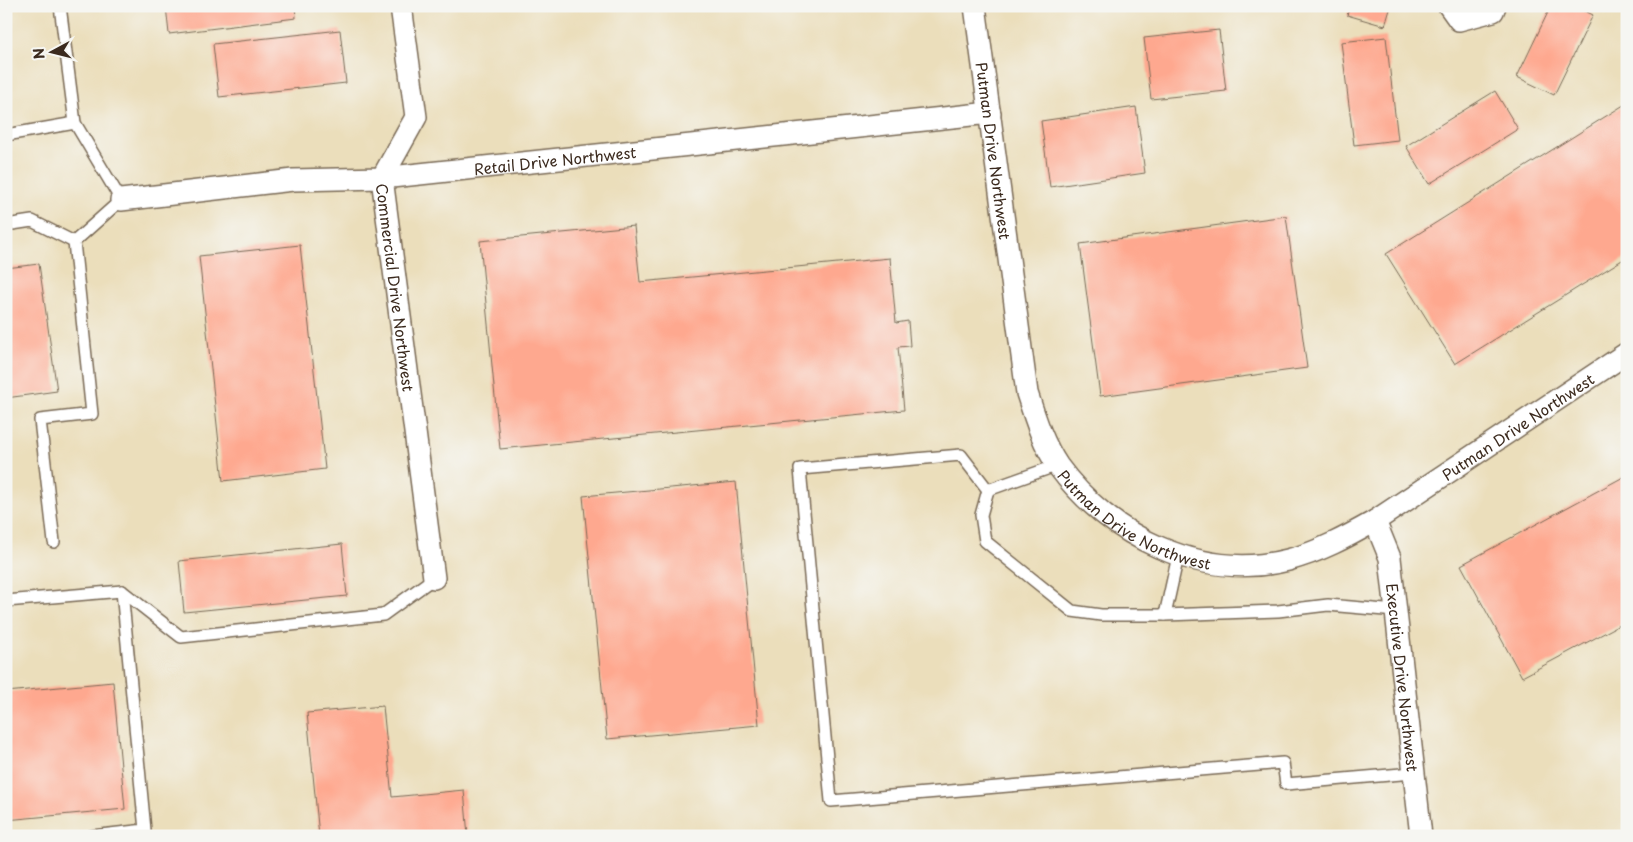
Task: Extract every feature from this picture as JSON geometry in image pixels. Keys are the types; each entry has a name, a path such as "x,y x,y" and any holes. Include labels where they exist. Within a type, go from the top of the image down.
{"street":[{"name":"Commercial Drive Northwest","path":"401,6 416,117 382,178 434,578"},
{"name":"Putman Drive Northwest","path":"975,6 1027,393 1038,429 1058,465 1083,495 1110,519 1150,543 1178,556 1196,561 1242,566 1287,560 1332,546 1375,522 1627,353"},
{"path":"1449,6 1460,20 1493,11 1495,6"},
{"name":"Retail Drive Northwest","path":"121,200 294,180 382,178 990,113"},
{"name":"Executive Drive Northwest","path":"1375,522 1390,558 1421,836"}],"lane":[{"path":"60,6 75,123 121,200 74,242"},
{"path":"6,135 75,123"},
{"path":"6,225 32,221 74,242"},
{"path":"54,542 40,420 92,414 74,242"},
{"path":"988,490 961,454 800,469 831,801 1282,764 1286,784 1414,773"},
{"path":"988,490 1058,465"},
{"path":"988,490 981,515 985,542 1072,611 1101,615 1165,615 1278,611 1328,605 1396,611"},
{"path":"1165,615 1178,556"},
{"path":"6,601 122,591 181,637 384,615 434,578"},
{"path":"92,836 145,830 122,591"}],"building":[{"path":"166,6 295,6 296,18 169,34"},
{"path":"1350,6 1391,6 1385,26 1347,15"},
{"path":"1551,6 1575,6 1593,15 1554,95 1517,77"},
{"path":"1611,6 1627,6 1627,14"},
{"path":"340,30 346,83 219,97 213,44"},
{"path":"1219,30 1226,91 1151,99 1144,38"},
{"path":"1386,37 1398,140 1354,145 1341,42"},
{"path":"1495,91 1518,129 1429,184 1406,146"},
{"path":"1627,103 1627,257 1455,364 1386,254"},
{"path":"1136,107 1145,173 1050,187 1041,121"},
{"path":"1286,216 1307,368 1100,396 1080,244"},
{"path":"634,226 640,282 890,258 896,323 908,321 910,346 898,347 904,410 500,449 480,241"},
{"path":"300,245 325,469 223,481 199,256"},
{"path":"39,264 57,391 6,398 6,268"},
{"path":"1627,475 1627,621 1522,677 1461,565"},
{"path":"736,482 759,725 607,739 583,496"},
{"path":"342,544 347,596 184,612 179,561"},
{"path":"113,682 125,809 6,820 6,692"},
{"path":"383,706 392,797 464,790 468,836 319,836 307,713"}]}
